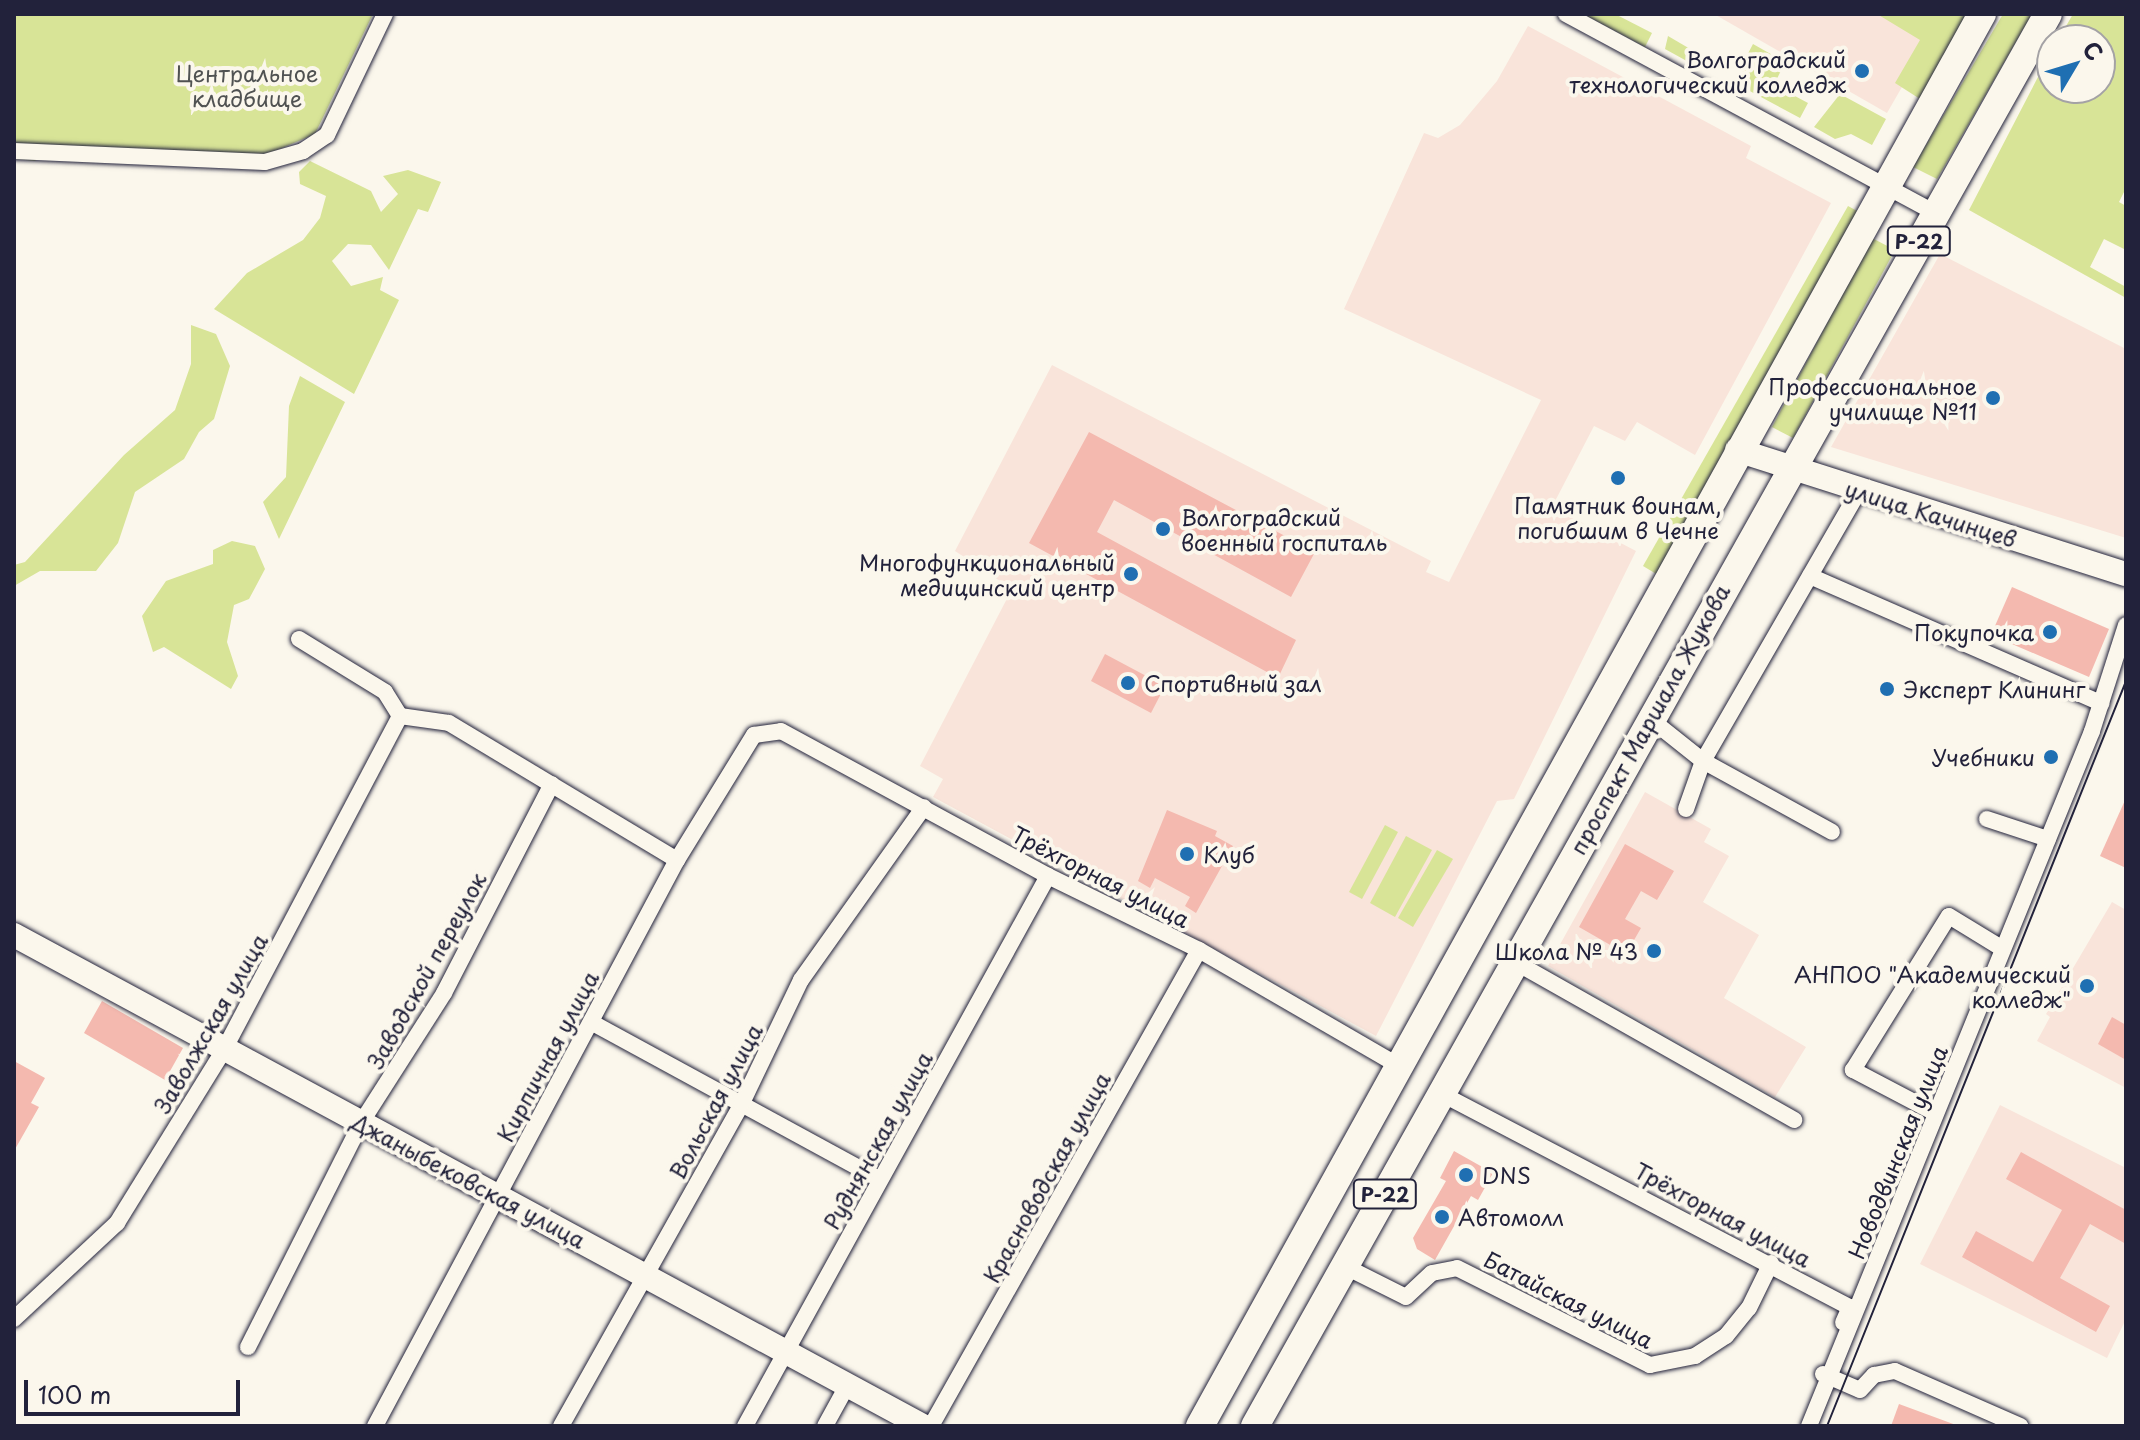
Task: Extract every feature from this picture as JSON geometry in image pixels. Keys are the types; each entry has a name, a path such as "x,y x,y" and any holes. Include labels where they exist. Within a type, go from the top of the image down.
{"highway":[{"name":"Р-22","path":"1200,1426 1737,450 1982,14"},
{"name":"проспект Маршала Жукова","path":"1255,1426 1788,468 2048,14"}],"main road":[{"name":"улица Качинцев","path":"1737,450 2126,574"},
{"name":"Джаныбековская улица","path":"14,935 923,1426"}],"street":[{"path":"14,151 265,162 303,151 327,135 385,14"},
{"path":"1566,14 1935,213"},
{"path":"1686,809 1703,761 1859,491"},
{"path":"1810,576 2101,703"},
{"name":"Новодвинская улица","path":"1809,1426 2048,839 2101,703 2126,625"},
{"path":"299,639 385,692 400,716 449,723 677,860"},
{"name":"Заволжская улица","path":"14,1319 117,1223 225,1048 400,716"},
{"path":"1649,718 1703,761 1832,832"},
{"name":"Трёхгорная улица","path":"781,731 1048,876 1199,950 1399,1066"},
{"name":"Кирпичная улица","path":"375,1426 677,860 754,735 781,731"},
{"name":"Заводской переулок","path":"248,1347 361,1123 444,993 552,784"},
{"name":"Вольская улица","path":"561,1426 742,1103 801,980 924,807"},
{"path":"1987,819 2048,839"},
{"name":"Руднянская улица","path":"745,1426 1048,876"},
{"path":"1935,1113 1853,1070 1949,916 2003,949"},
{"name":"Красноводская улица","path":"931,1426 1199,950"},
{"path":"1515,962 1794,1120"},
{"path":"591,1022 879,1179"},
{"name":"Трёхгорная улица","path":"1440,1093 1771,1263 1850,1307 1822,1377 1827,1379"},
{"name":"Батайская улица","path":"1344,1266 1406,1297 1432,1273 1457,1268 1650,1365 1695,1356 1726,1336 1749,1308 1771,1263"},
{"path":"1827,1379 1860,1390 1874,1375 1895,1371 2020,1426"},
{"path":"825,1426 847,1386"}],"shaded area":[{"name":"Волгоградский технологический колледж","path":"1714,14 1944,14 1887,113"},
{"name":"Волгоградский военный госпиталь","path":"1528,26 1751,146 1746,158 1831,203 1695,455 1637,422 1625,441 1594,426 1552,507 1636,551 1514,799 1497,801 1376,1036 933,797 943,779 920,766 1012,589 955,551 1052,365 1431,561 1426,572 1449,582 1541,400 1344,309 1424,133 1438,138 1460,125 1497,81"},
{"name":"Профессиональное училище №11","path":"1940,254 2126,349 2126,538 1831,447"},
{"name":"Школа № 43","path":"1645,792 1711,829 1704,842 1729,856 1703,902 1759,935 1724,998 1806,1047 1775,1097 1548,966"},
{"path":"2112,902 2126,910 2126,1088 2037,1041 2050,1017 2046,1014"},
{"path":"2000,1105 2126,1168 2126,1319 2107,1358 1920,1264"}],"green space":[{"name":"Центральное кладбище","path":"14,14 373,14 315,134 261,157 48,148 35,161 14,159"},
{"path":"1583,14 1615,14 1652,33 1645,47"},
{"path":"1877,14 1968,14 1920,99 1895,83 1920,40"},
{"path":"2003,14 2032,14 1937,179 1913,167"},
{"path":"2073,14 2126,14 2126,188 2119,202 2126,206 2126,250 2104,239 2090,267 2126,287 2126,298 1969,210 2036,81 2036,104 2116,104 2116,24 2067,24"},
{"path":"1668,36 1709,60 1703,70 1665,49"},
{"path":"1753,44 1785,62 1774,85 1808,103 1800,118 1733,82"},
{"path":"1840,94 1886,119 1872,145 1851,134 1835,139 1814,127"},
{"path":"310,161 371,191 381,212 398,194 383,176 408,170 441,182 428,212 418,209 389,270 371,245 348,244 332,261 351,286 383,277 380,290 399,300 354,394 214,309 247,273 303,240 320,218 326,196 300,184 299,172"},
{"path":"1848,206 1859,212 1658,575 1643,566"},
{"path":"1872,238 1895,250 1793,438 1772,427"},
{"path":"191,325 216,334 230,366 214,419 199,432 184,459 135,492 118,543 96,571 40,571 14,586 14,565 25,562 124,455 175,410 191,364"},
{"path":"300,376 345,402 279,539 263,502 286,477 289,406"},
{"path":"232,541 255,546 265,569 249,599 234,605 227,642 238,676 231,689 164,647 153,652 142,616 166,581 213,564 213,550"},
{"path":"1385,825 1398,832 1362,899 1349,892"},
{"path":"1406,836 1432,850 1395,917 1370,903"},
{"path":"1437,850 1453,859 1413,927 1398,918"}],"building":[{"name":"Многофункциональный медицинский центр","path":"1089,432 1315,552 1291,597 1114,500 1097,532 1296,640 1278,678 1029,543"},
{"name":"Покупочка","path":"2012,587 2109,629 2089,677 1991,635"},
{"name":"Спортивный зал","path":"1105,654 1165,686 1151,713 1091,681"},
{"path":"2126,798 2126,868 2100,856"},
{"name":"Клуб","path":"1167,810 1217,831 1215,836 1233,846 1196,913 1185,906 1190,897 1155,878 1150,888 1138,881"},
{"path":"1625,844 1674,871 1657,900 1641,891 1625,919 1641,928 1626,954 1579,927"},
{"path":"102,1001 183,1048 165,1080 84,1033"},
{"path":"2112,1017 2126,1025 2126,1060 2098,1044"},
{"path":"14,1061 45,1078 31,1103 39,1107 14,1151"},
{"name":"Автомолл","path":"1454,1151 1493,1173 1478,1200 1471,1196 1435,1260 1417,1249 1413,1238 1446,1181 1440,1178"},
{"path":"2021,1152 2126,1210 2126,1244 2090,1224 2060,1278 2110,1306 2096,1332 1962,1257 1976,1231 2033,1262 2062,1210 2006,1179"},
{"path":"1899,1404 1956,1425 1956,1426 1891,1426"}],"tram line":[{"path":"1827,1426 2126,681"}],"place":[{"name":"Волгоградский технологический колледж","path":"1862,71"},
{"name":"Профессиональное училище №11","path":"1993,398"},
{"name":"Памятник воинам, погибшим в Чечне","path":"1618,478"},
{"name":"Волгоградский военный госпиталь","path":"1163,529"},
{"name":"Многофункциональный медицинский центр","path":"1131,574"},
{"name":"Покупочка","path":"2050,632"},
{"name":"Спортивный зал","path":"1128,683"},
{"name":"Эксперт Клининг","path":"1887,689"},
{"name":"Учебники","path":"2051,757"},
{"name":"Клуб","path":"1187,854"},
{"name":"Школа № 43","path":"1654,951"},
{"name":"АНПОО \"Академический колледж\"","path":"2087,986"},
{"name":"DNS","path":"1466,1175"},
{"name":"Автомолл","path":"1442,1217"}]}
